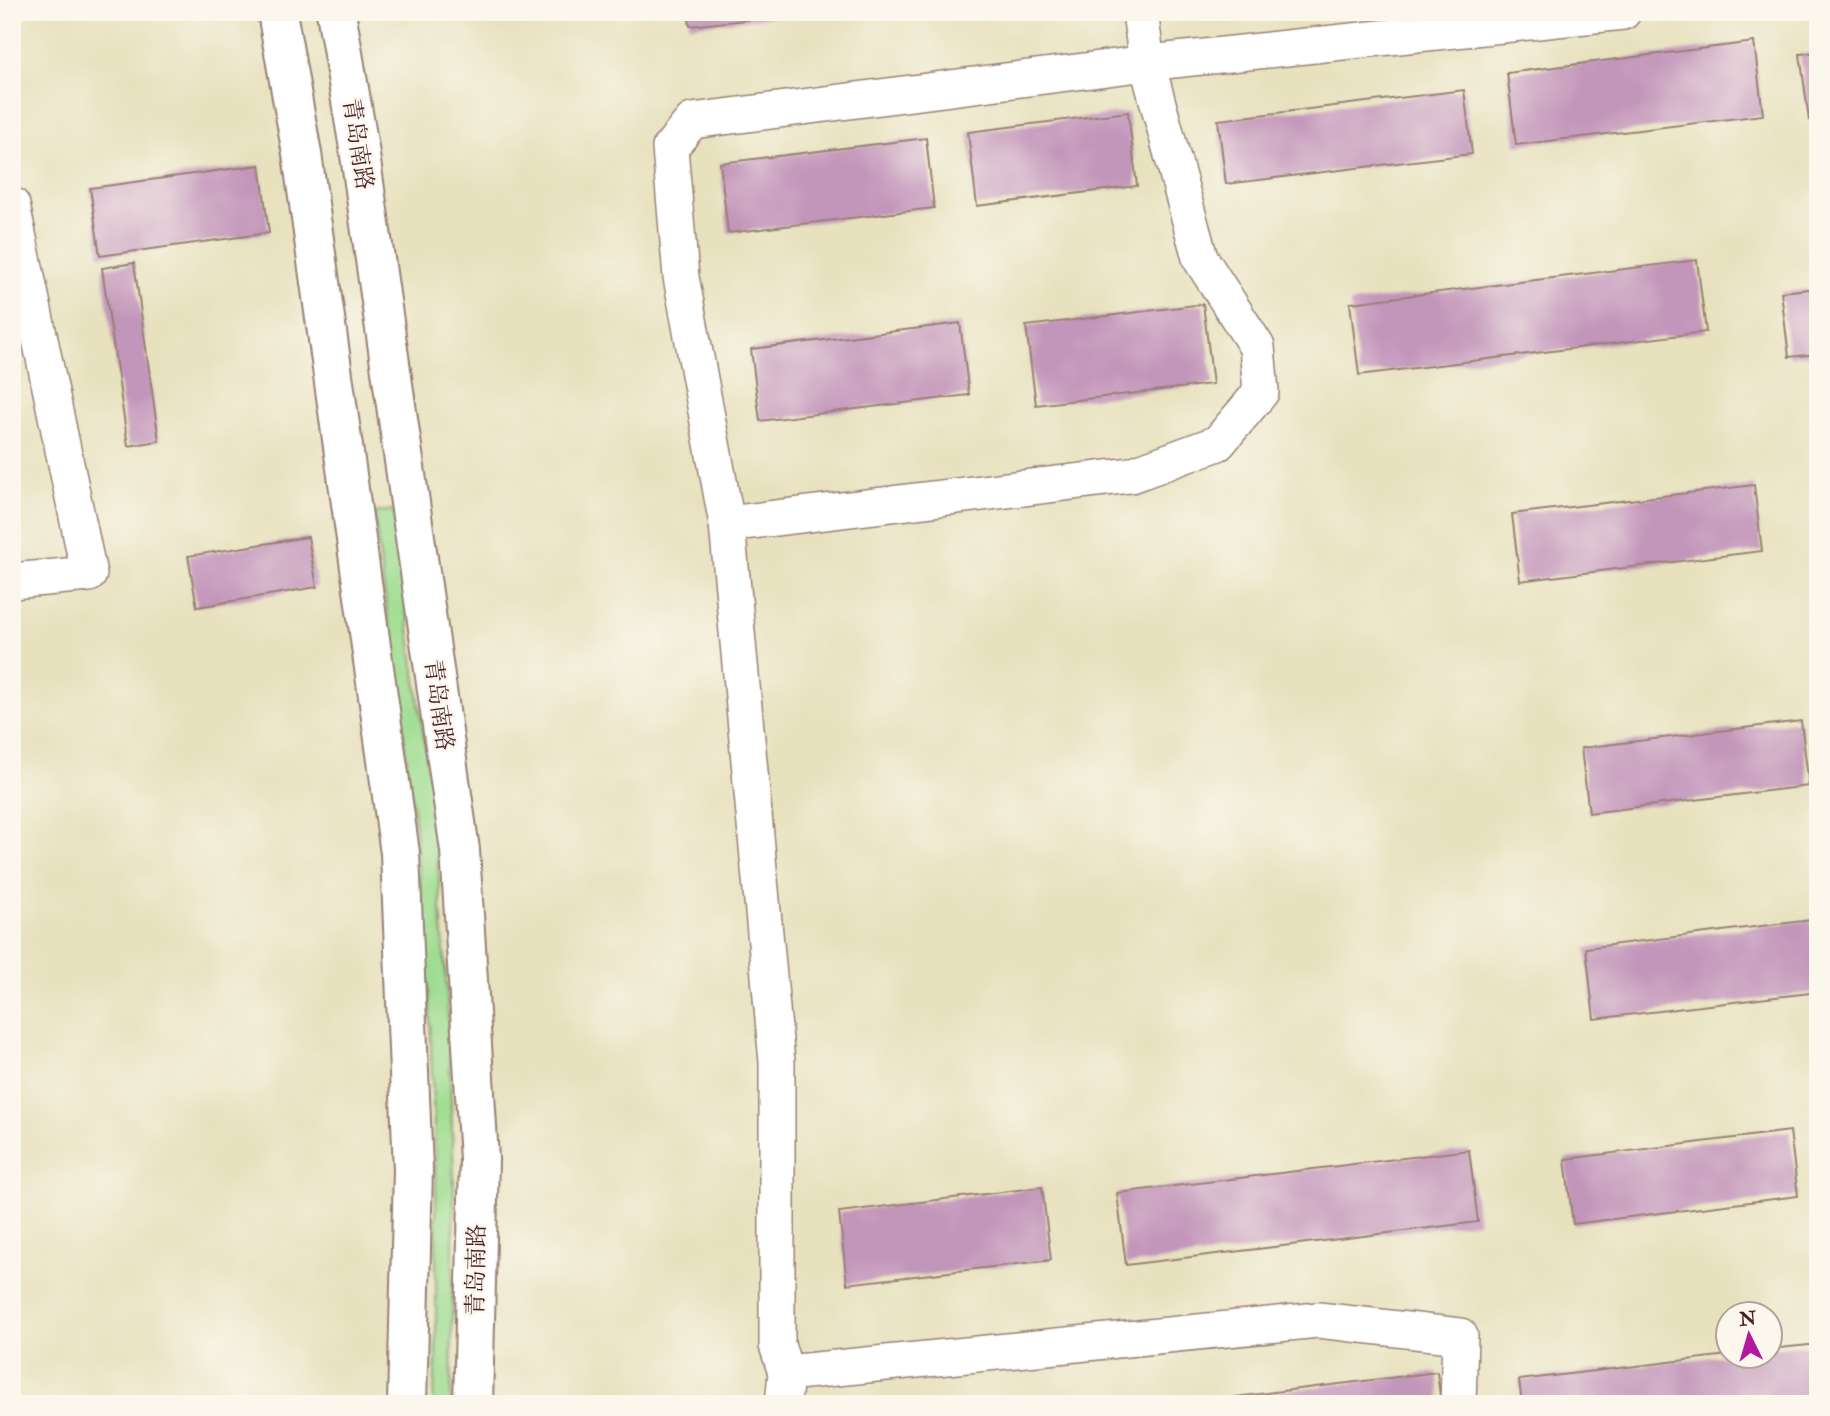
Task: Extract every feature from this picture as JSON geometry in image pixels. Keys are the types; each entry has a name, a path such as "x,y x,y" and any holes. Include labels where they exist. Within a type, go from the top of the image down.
{"main road":[{"path":"275,12 302,154 400,853 412,1170 407,1404"},
{"name":"青岛南路","path":"336,12 359,148 460,850 479,1159 473,1404"},
{"path":"350,12 359,148"}],"street":[{"path":"727,524 1131,475 1218,443 1261,392 1257,347 1200,258 1147,63 1140,12"},
{"path":"1458,1404 1461,1336 1318,1320 784,1388 777,1345 777,1062 727,524 681,277 670,148 692,121 1147,63 1623,12"},
{"path":"12,205 89,573 12,581"}],"green space":[{"path":"393,510 434,813 447,992 454,1183 451,1404 433,1404 436,1361 436,1181 429,993 414,817 374,513"}],"building":[{"path":"688,12 798,12 798,14 690,26"},
{"path":"1754,42 1763,115 1516,145 1507,73"},
{"path":"1818,52 1818,118 1809,120 1800,54"},
{"path":"1464,90 1472,154 1226,184 1218,120"},
{"path":"1128,112 1137,186 977,206 968,132"},
{"path":"926,138 934,208 728,233 720,163"},
{"path":"260,165 269,233 100,256 90,188"},
{"path":"1697,260 1706,332 1359,375 1350,303"},
{"path":"134,263 159,441 128,446 102,268"},
{"path":"1818,288 1818,354 1789,357 1781,292"},
{"path":"1203,304 1213,384 1036,405 1026,326"},
{"path":"960,323 969,395 760,421 751,349"},
{"path":"1754,485 1762,551 1520,581 1512,514"},
{"path":"308,537 317,587 197,607 188,556"},
{"path":"1801,721 1809,786 1589,813 1581,748"},
{"path":"1811,920 1818,992 1594,1019 1586,948"},
{"path":"1790,1131 1798,1196 1573,1224 1565,1159"},
{"path":"1469,1150 1478,1222 1126,1265 1117,1193"},
{"path":"1042,1187 1051,1260 847,1284 839,1212"},
{"path":"1818,1344 1818,1404 1522,1404 1519,1380 1714,1357 1714,1370 1784,1370 1784,1348"},
{"path":"1437,1372 1441,1404 1194,1402"}]}
